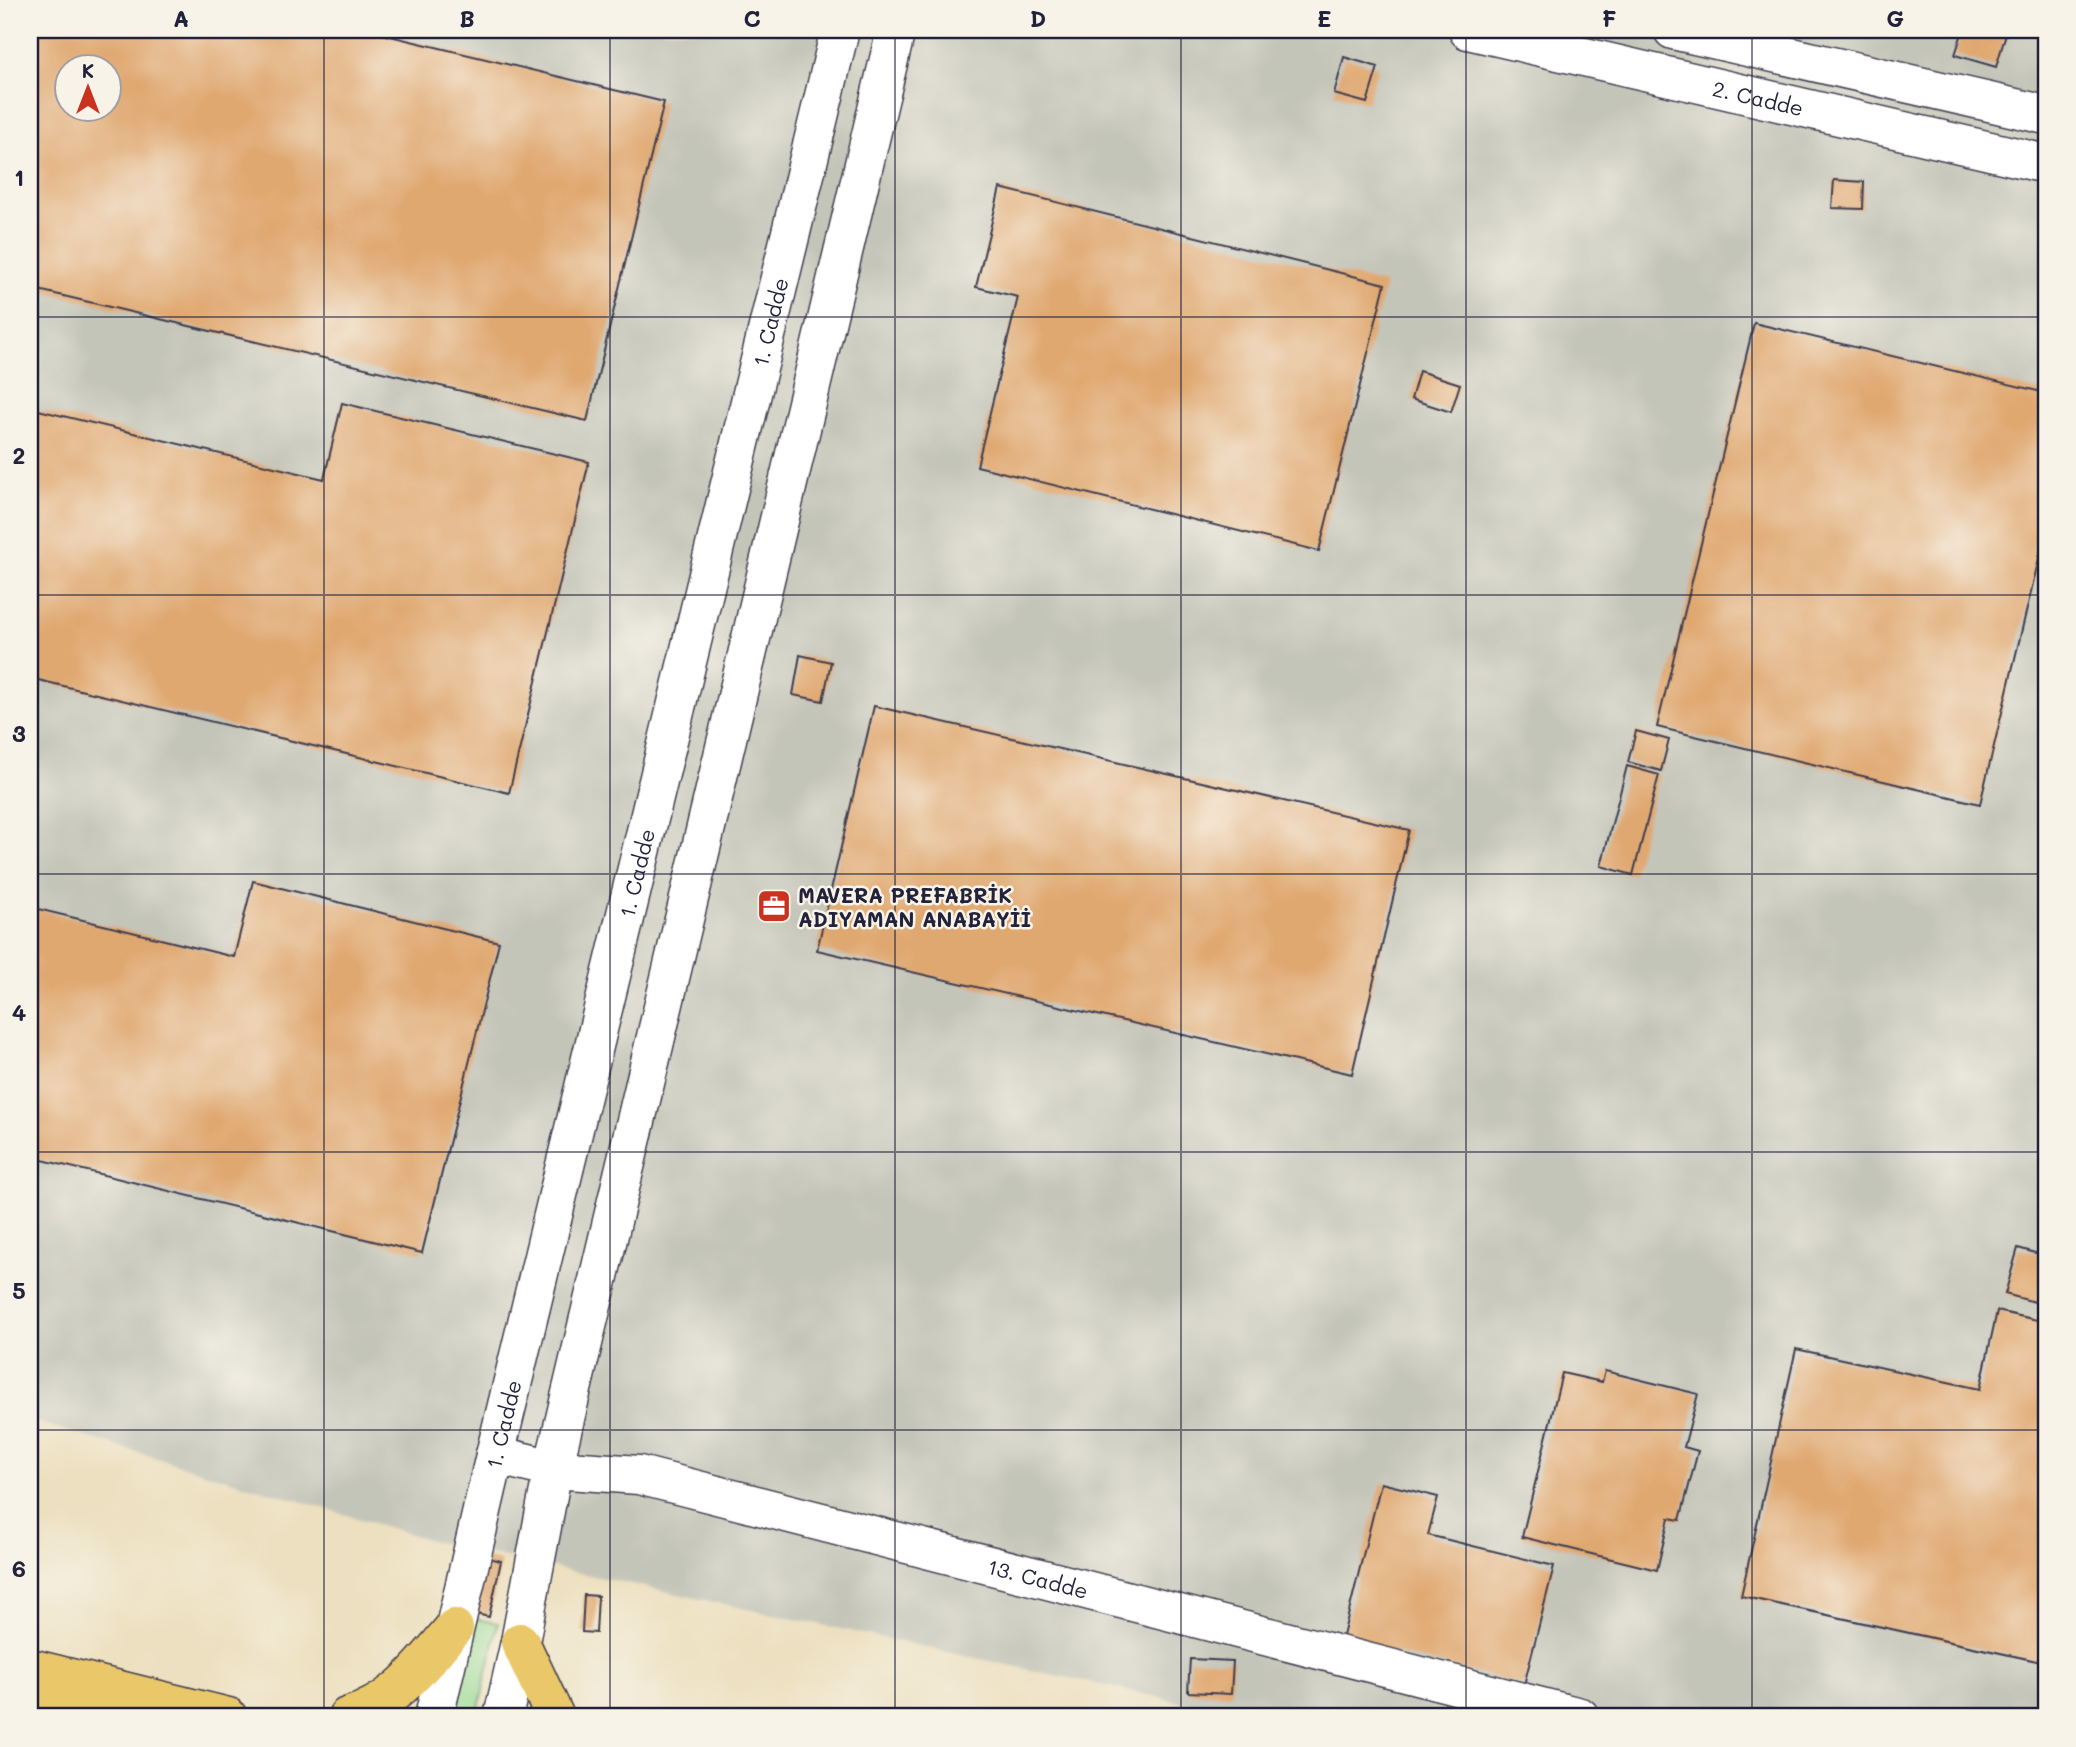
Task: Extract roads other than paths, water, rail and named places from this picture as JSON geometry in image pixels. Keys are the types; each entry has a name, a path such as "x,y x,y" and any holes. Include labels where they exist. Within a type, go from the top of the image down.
{"main road":[{"path":"347,1717 384,1702 402,1688 454,1628"},
{"path":"520,1642 555,1717"},
{"path":"30,1668 228,1717"},
{"path":"30,1686 111,1717"}],"street":[{"name":"1. Cadde","path":"434,1717 840,30"},
{"path":"503,1717 553,1468 896,30"},
{"name":"2. Cadde","path":"1468,30 2046,164"},
{"path":"1673,30 2046,115"},
{"name":"13. Cadde","path":"495,1455 553,1468 639,1475 1580,1717"}],"place":[{"name":"MAVERA PREFABRİK ADIYAMAN ANABAYİİ","path":"774,906"}]}
